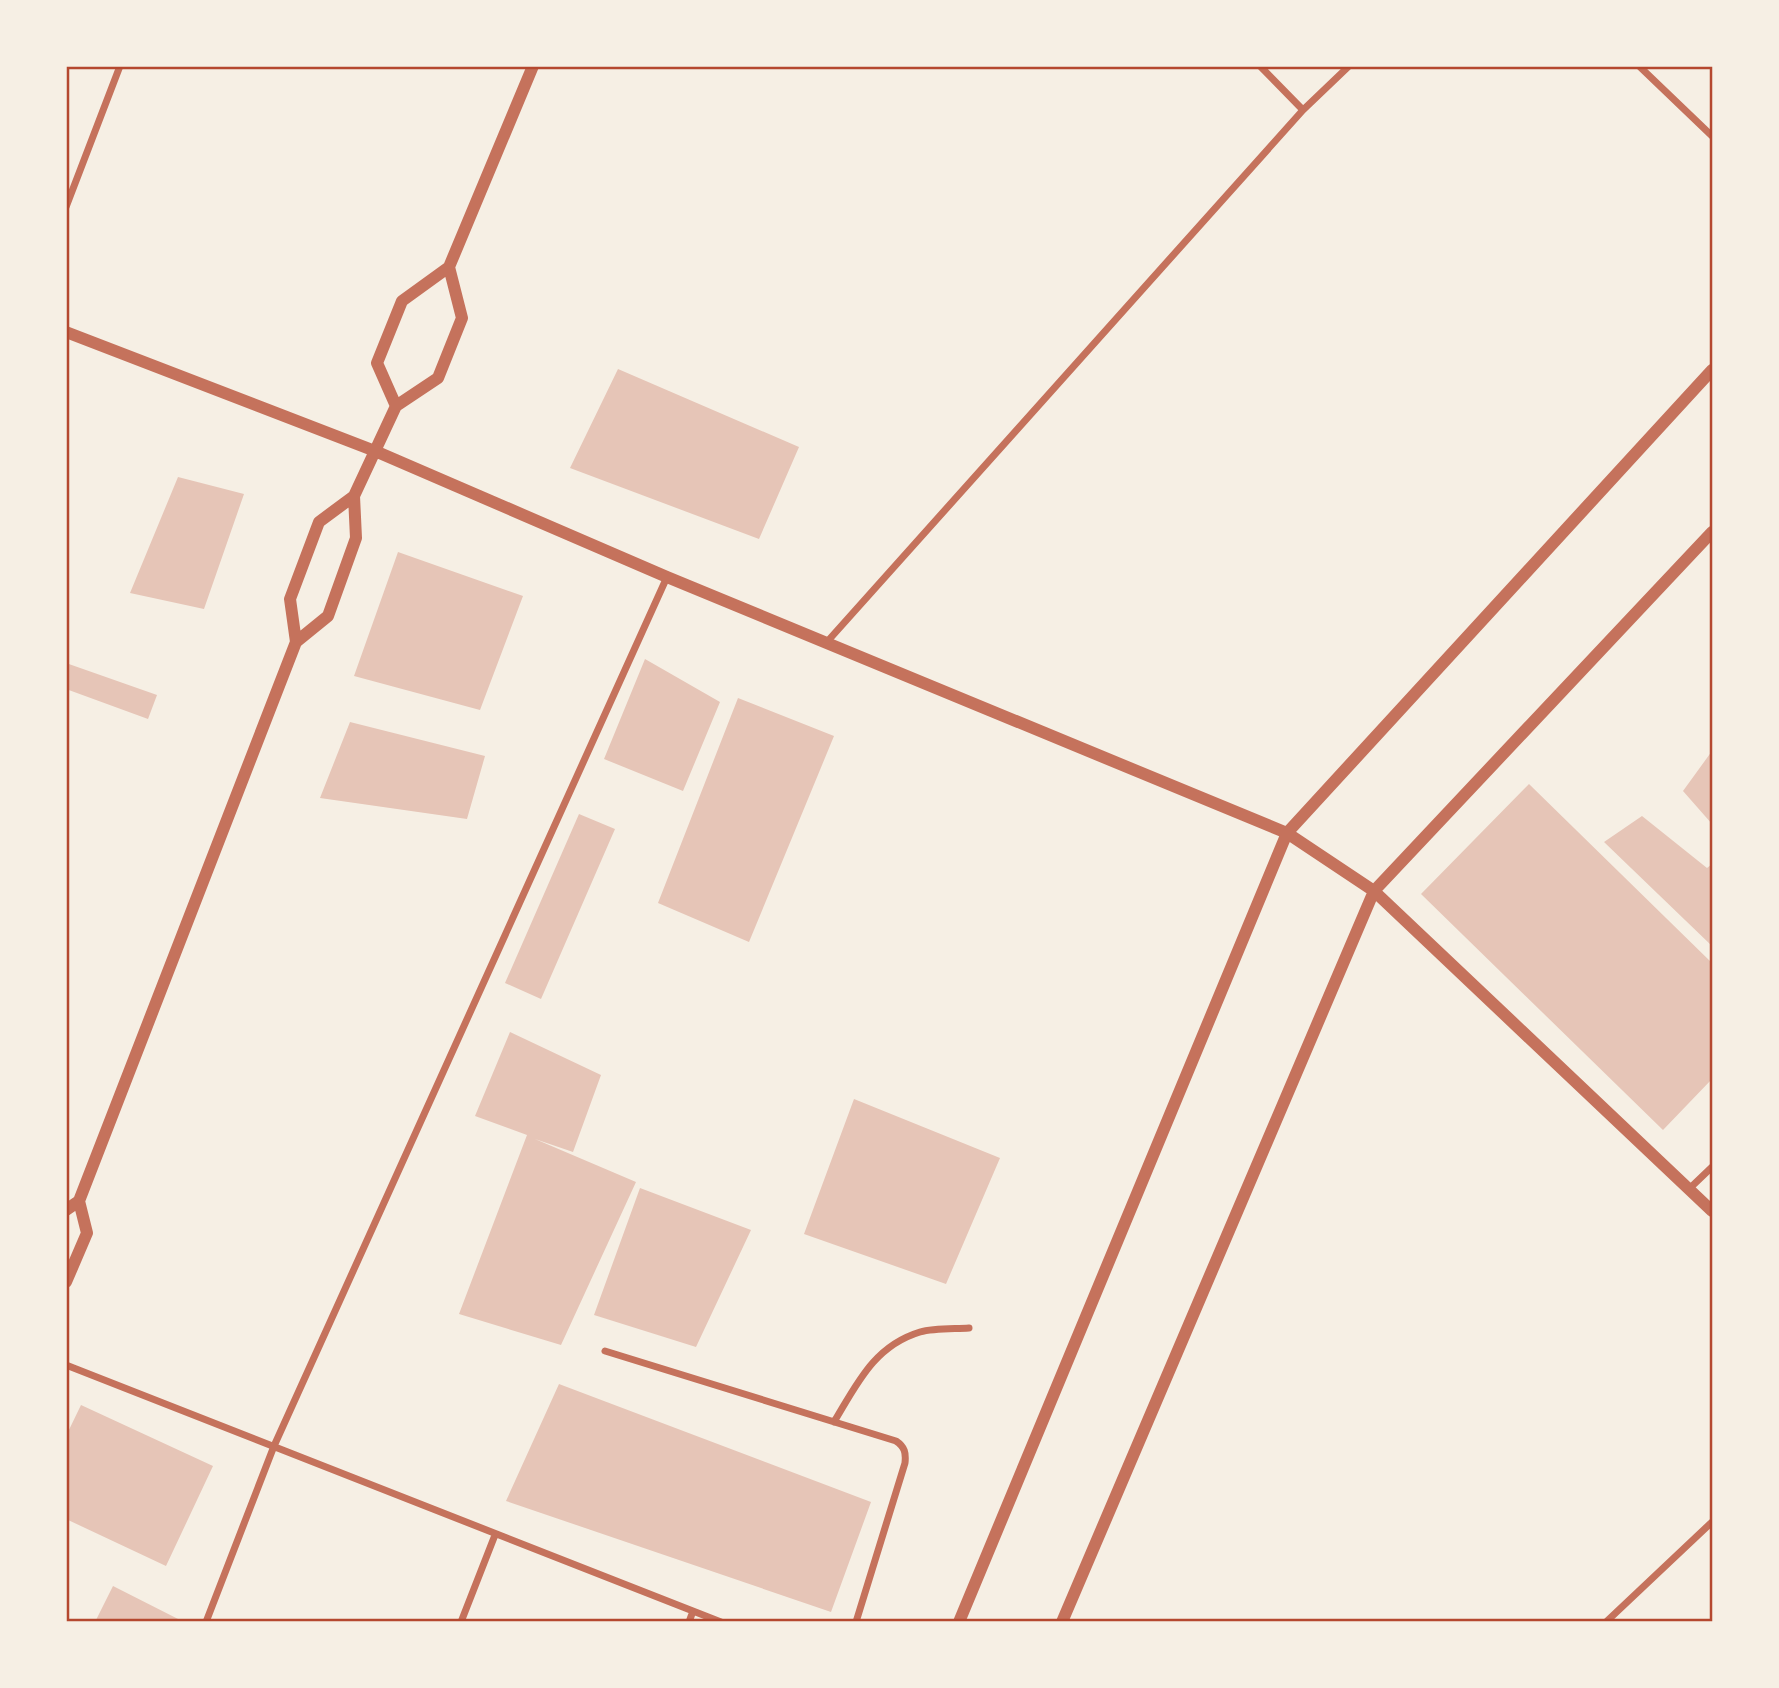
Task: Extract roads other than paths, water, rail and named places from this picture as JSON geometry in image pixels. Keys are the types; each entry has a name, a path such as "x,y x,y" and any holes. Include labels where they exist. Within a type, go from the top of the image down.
{"street":[{"path":"66,207 120,66"},
{"path":"396,406 377,363 402,301 449,267 533,66"},
{"path":"1260,66 1303,110"},
{"path":"826,643 1303,110 1349,66"},
{"path":"1639,66 1713,136"},
{"path":"296,642 328,616 356,538 354,496 396,406 438,378 462,318 449,267"},
{"path":"66,332 375,451 667,577 1287,833 1374,891 1713,1211"},
{"path":"959,1622 1287,833 1713,370"},
{"path":"66,1210 79,1201 296,642 290,599 319,522 354,496"},
{"path":"1062,1622 1374,891 1713,532"},
{"path":"206,1622 274,1446 667,577"},
{"path":"1689,1189 1713,1167"},
{"path":"66,1282 87,1233 79,1201"},
{"path":"834,1422 876,1356 921,1332 970,1328"},
{"path":"605,1351 902,1445 905,1463 856,1622"},
{"path":"66,1366 721,1622"},
{"path":"1606,1622 1713,1522"},
{"path":"461,1622 495,1535"},
{"path":"689,1622 694,1611"}]}
